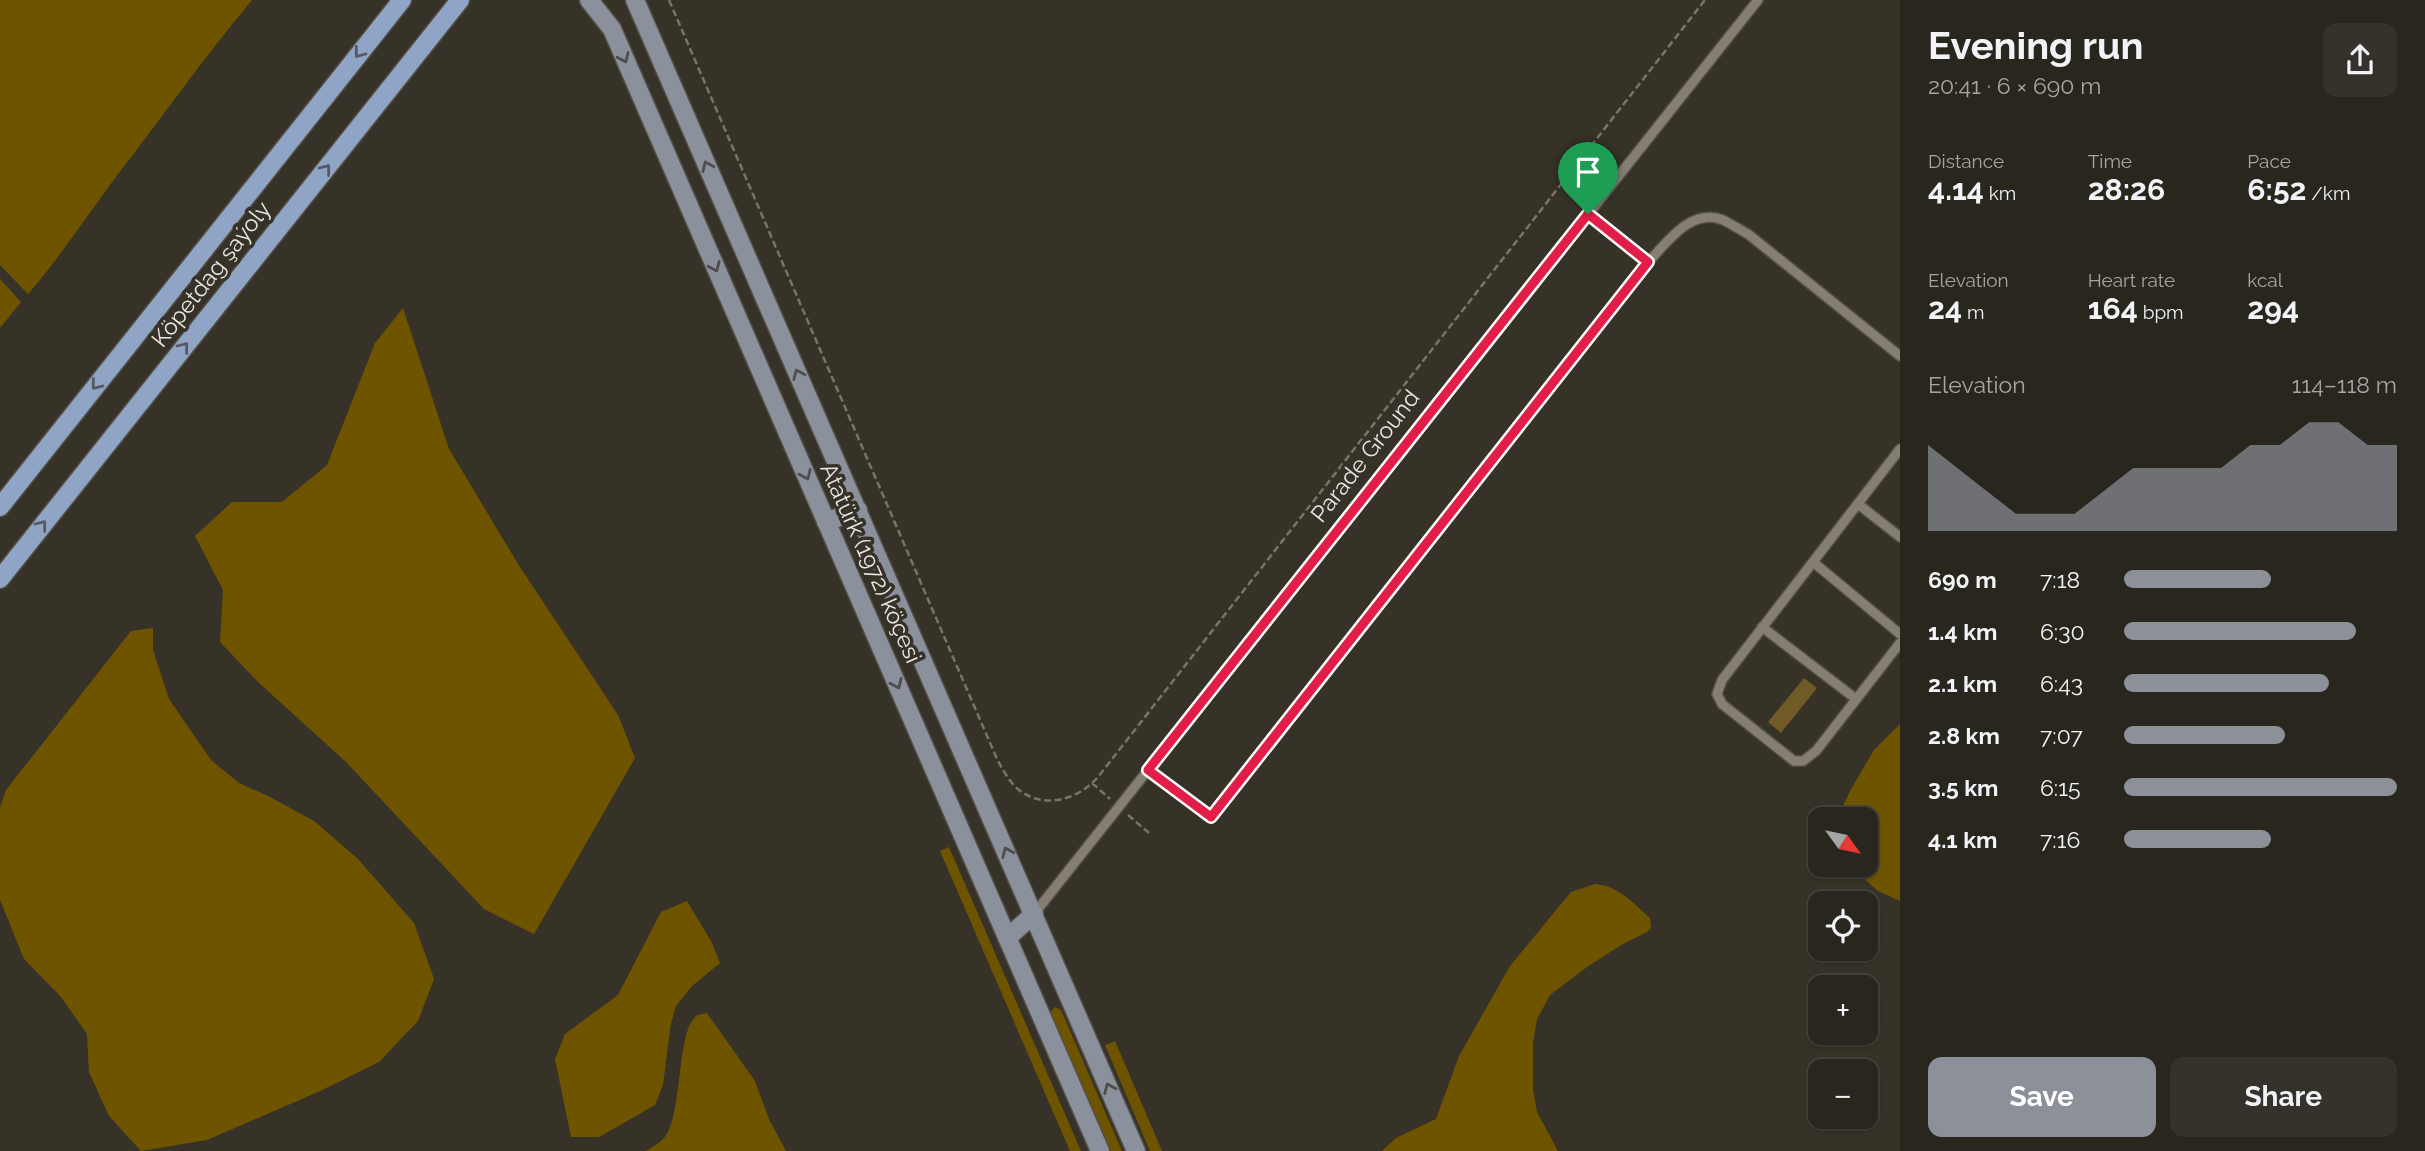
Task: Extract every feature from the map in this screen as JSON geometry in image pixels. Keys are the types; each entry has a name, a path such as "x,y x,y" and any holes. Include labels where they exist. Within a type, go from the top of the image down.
{"main road":[{"name":"Köpetdag şaýoly","path":"0,506 402,0"},
{"name":"Köpetdag şaýoly","path":"0,579 460,0"}],"street":[{"name":"Atatürk (1972) köçesi","path":"589,0 612,29 1100,1151"},
{"name":"Atatürk (1972) köçesi","path":"635,0 1136,1151"},
{"path":"826,522 858,510"},
{"name":"Parade Ground","path":"1007,938 1034,914"}],"lane":[{"name":"Parade Ground","path":"1034,914 1758,0"},
{"path":"1588,214 1648,262"},
{"path":"1148,770 1211,817 1648,262 1687,223 1700,218 1720,218 1748,234 1900,356"},
{"path":"1900,449 1722,680 1717,694 1722,704 1794,761 1803,761 1816,751 1900,643"},
{"path":"1857,504 1900,537"},
{"path":"1813,562 1900,634"},
{"path":"1762,628 1856,699"}],"path":[{"path":"669,0 997,759 1018,790 1040,800 1054,800 1079,793 1098,776 1705,0"}],"shaded area":[{"path":"0,0 252,0 28,294 0,265"},
{"path":"0,279 21,302 0,328"},
{"path":"403,308 449,449 518,564 618,715 635,758 534,934 484,909 346,762 258,682 220,642 223,590 195,536 232,502 282,502 327,465 375,343"},
{"path":"153,628 153,650 169,699 211,760 239,783 314,821 358,859 414,923 434,979 418,1021 379,1062 318,1092 207,1140 141,1151 109,1116 89,1072 87,1034 61,997 24,959 0,900 0,807 6,790 131,631"},
{"path":"1900,724 1900,901 1878,891 1862,877 1878,877 1878,807 1843,807 1874,750"},
{"path":"949,847 1081,1151 1070,1151 940,851"},
{"path":"1595,884 1604,885 1625,896 1650,918 1651,928 1587,967 1550,995 1537,1019 1533,1043 1533,1089 1537,1112 1558,1151 1382,1151 1396,1138 1436,1119 1459,1056 1510,966 1571,892"},
{"path":"687,901 711,941 720,963 692,986 676,1006 671,1023 663,1085 655,1105 599,1137 571,1137 555,1059 565,1034 618,995 661,912"},
{"path":"1055,1007 1061,1010 1122,1151 1109,1151 1051,1015 1050,1012"},
{"path":"707,1013 755,1081 769,1119 786,1151 646,1151 662,1140 670,1127 685,1039 696,1016"},
{"path":"1115,1041 1162,1151 1150,1151 1105,1045"}],"building":[{"path":"1804,678 1817,688 1781,733 1768,722"}],"route":[{"path":"1588,214 1648,262 1211,817 1148,770 1588,214"}]}
